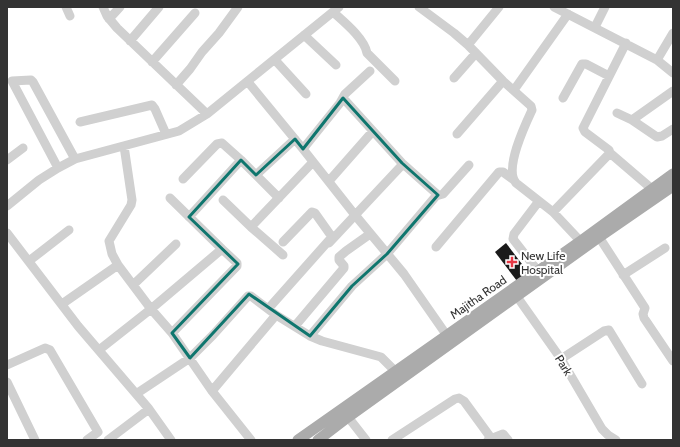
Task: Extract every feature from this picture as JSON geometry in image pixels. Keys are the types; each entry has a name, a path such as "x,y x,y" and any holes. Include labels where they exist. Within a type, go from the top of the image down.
{"main road":[{"name":"Majitha Road","path":"514,293 538,271 583,244 599,237 637,206 652,189 673,174"},
{"name":"Majitha Road","path":"318,440 450,339 514,293 637,206 673,186"},
{"name":"Majitha Road","path":"298,440 395,371 450,339"}],"street":[{"path":"103,7 109,19 130,41 207,114"},
{"path":"109,19 120,7"},
{"path":"130,41 159,7"},
{"path":"176,85 219,33 238,7"},
{"path":"419,7 454,33 530,105 532,110 517,145 512,171 514,180"},
{"path":"468,46 499,7"},
{"path":"554,7 657,60 673,73"},
{"path":"595,27 605,7"},
{"path":"7,206 38,180 75,159 185,129 248,82 336,10 348,27 366,47 367,53 395,81"},
{"path":"152,62 195,13"},
{"path":"514,90 568,14"},
{"path":"657,60 673,33"},
{"path":"304,35 336,65"},
{"path":"626,43 583,128 585,132 609,150 610,153 652,189"},
{"path":"454,78 476,54"},
{"path":"275,60 306,94"},
{"path":"563,98 582,64 586,64 609,76"},
{"path":"303,149 347,92 370,71"},
{"path":"58,168 10,81 31,80 33,82 75,159"},
{"path":"458,134 503,81"},
{"path":"248,82 295,138 355,216 412,285 450,339"},
{"path":"632,120 673,91"},
{"path":"343,98 403,164 438,195"},
{"path":"80,122 152,105 166,134"},
{"path":"617,113 632,120 657,137 662,136 673,129"},
{"path":"328,181 373,131"},
{"path":"256,175 295,138"},
{"path":"183,179 220,143 225,144 279,198"},
{"path":"124,146 132,200 131,205 109,241 112,254 132,285 172,333 212,391 251,440"},
{"path":"7,160 23,148"},
{"path":"553,212 610,153"},
{"path":"189,217 241,160"},
{"path":"251,227 313,162"},
{"path":"287,287 403,164"},
{"path":"310,336 352,286 387,254 438,195 443,194 469,165"},
{"path":"436,248 499,172 503,172 514,180 553,212 583,244"},
{"path":"170,198 237,263 237,266 172,333"},
{"path":"223,200 283,255"},
{"path":"538,271 513,239 514,234 539,201"},
{"path":"268,309 332,237 315,212 312,212 283,242"},
{"path":"29,261 69,230"},
{"path":"7,232 62,304 149,410 171,440"},
{"path":"295,326 344,268 339,260 339,257 370,234"},
{"path":"599,237 645,308 643,316 645,320 672,359"},
{"path":"132,285 176,244"},
{"path":"624,275 665,248"},
{"path":"99,350 151,309 222,249"},
{"path":"62,304 118,265"},
{"name":"Park","path":"514,293 561,359 602,429 613,439"},
{"path":"136,394 190,358 248,296 252,296 276,315 310,336 322,341 381,357 395,371"},
{"path":"212,391 276,315"},
{"path":"561,359 604,331 609,330 642,384"},
{"path":"7,365 45,348 49,349 101,436 87,440"},
{"path":"7,382 35,440"},
{"path":"392,440 459,398 464,401 490,439 503,434 508,440"},
{"path":"108,440 149,410"},
{"path":"348,417 366,440"}],"highlighted area":[{"path":"343,98 402,163 438,195 387,254 352,286 310,336 249,294 190,358 172,333 238,264 189,217 241,160 256,175 295,139 303,149"}],"building":[{"path":"506,243 528,272 517,281 495,252"}],"place":[{"name":"New Life Hospital","path":"512,262"}]}
